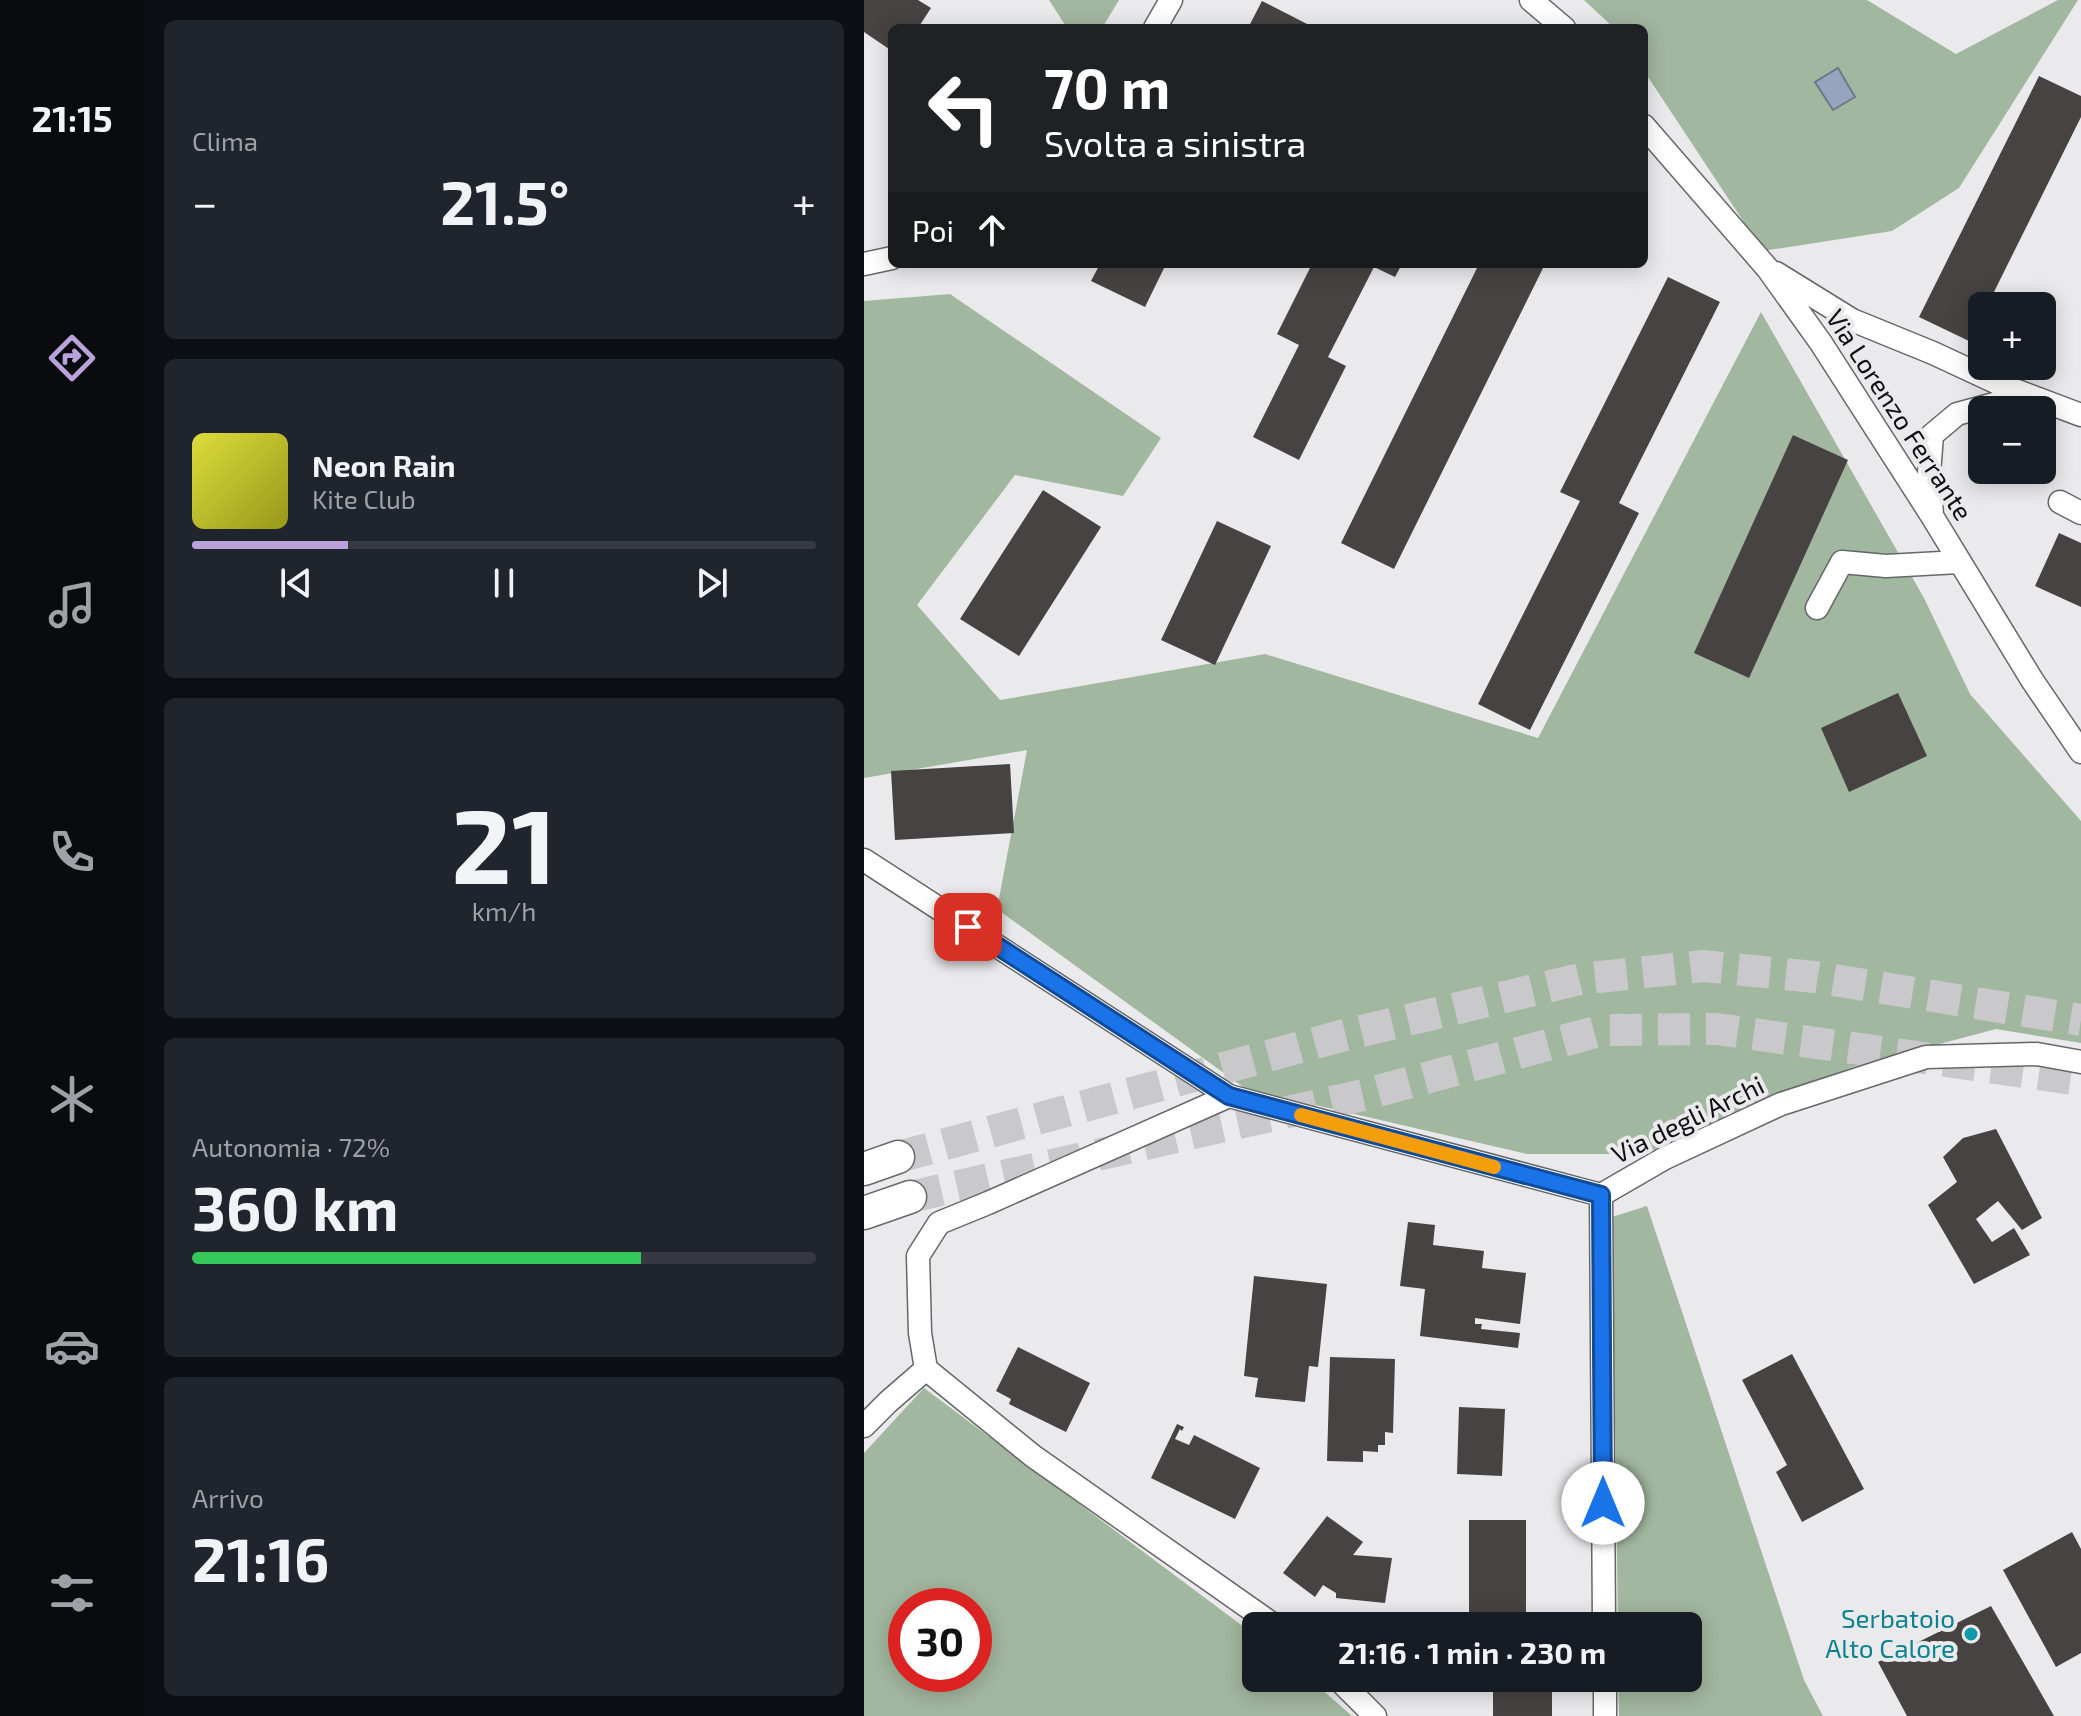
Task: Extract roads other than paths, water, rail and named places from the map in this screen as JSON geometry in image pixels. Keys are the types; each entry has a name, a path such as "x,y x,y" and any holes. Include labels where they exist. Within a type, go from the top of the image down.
{"main road":[{"path":"864,1169 898,1157"},
{"path":"864,1213 910,1197"}],"street":[{"path":"1157,24 1171,0"},
{"path":"1531,0 1559,24"},
{"name":"Via Lorenzo Ferrante","path":"1648,131 1768,269 1821,343 2032,680 2081,752"},
{"path":"864,264 888,259"},
{"path":"1768,269 1852,320 2030,396"},
{"path":"2056,406 2081,415"},
{"path":"1932,516 1929,474 1932,435 1957,414 1968,411"},
{"path":"2060,502 2081,513"},
{"path":"1817,608 1842,562 1886,566 1959,562"},
{"path":"864,860 1229,1096 1601,1195"},
{"name":"Via degli Archi","path":"1604,1612 1601,1195 1665,1158 1781,1104 1926,1057 2037,1054 2081,1062"},
{"path":"1229,1096 939,1223 918,1256 920,1333 926,1369 1033,1456 1255,1612"},
{"path":"864,1426 926,1369"},
{"path":"1351,1692 1375,1716"},
{"path":"1605,1692 1605,1716"}],"water":[{"path":"1838,68 1855,97 1833,110 1815,82"}],"tunnel":[{"path":"898,1157 1341,1036 1580,979 1703,966 1815,977 2081,1020"},
{"path":"910,1197 1363,1095 1603,1030 1717,1029 2081,1080"}],"place":[{"name":"Serbatoio Alto Calore","path":"1971,1634"}]}
